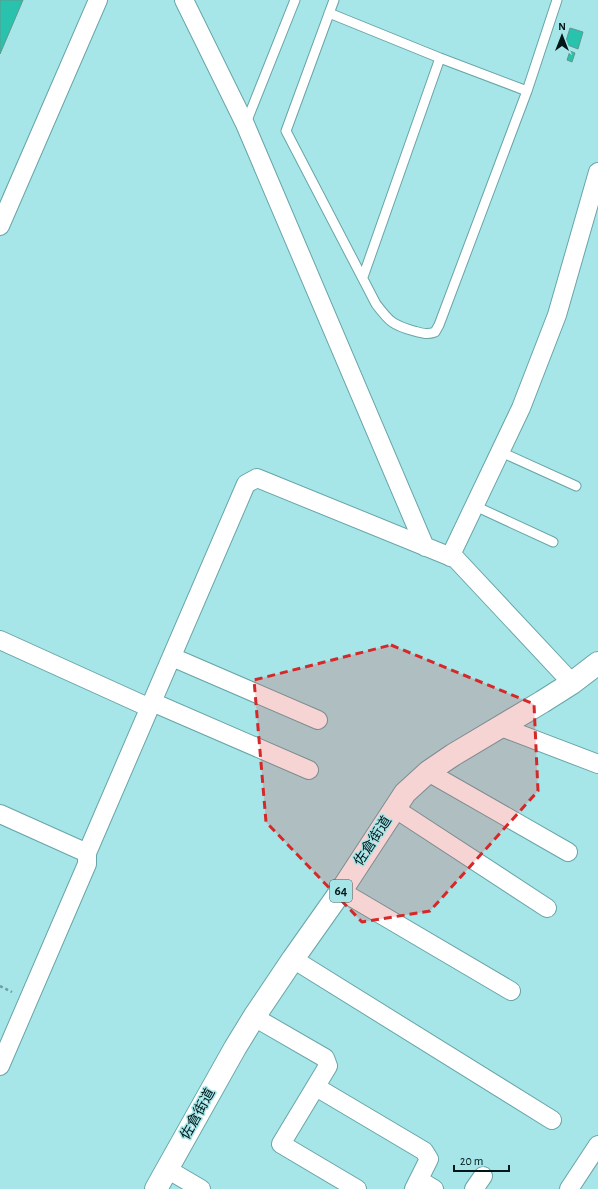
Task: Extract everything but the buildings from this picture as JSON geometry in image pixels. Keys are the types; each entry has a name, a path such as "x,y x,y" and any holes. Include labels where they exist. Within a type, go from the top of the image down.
{"main road":[{"name":"佐倉街道","path":"156,1189 254,1017 341,891 405,793 428,772 453,755 572,683 598,663"}],"street":[{"path":"0,226 98,0"},
{"path":"184,0 245,124 425,547"},
{"path":"450,557 521,408 558,316 593,208 598,172"},
{"path":"0,1066 87,864 87,853 246,484 257,478 456,559 572,683"},
{"path":"0,640 151,705 309,770"},
{"path":"172,657 318,720"},
{"path":"501,727 598,764"},
{"path":"428,772 568,852"},
{"path":"394,808 547,908"},
{"path":"0,814 87,853"},
{"path":"341,891 511,991"},
{"path":"293,959 552,1120"},
{"path":"254,1017 325,1058 328,1066 281,1144 357,1189"},
{"path":"316,1087 424,1151 429,1159 422,1186"},
{"path":"569,1189 598,1145"},
{"path":"167,1169 201,1189"}],"lane":[{"path":"245,124 296,0"},
{"path":"334,0 286,131 376,304 387,318 399,326 428,335 435,332 527,91 557,0"},
{"path":"329,13 527,91"},
{"path":"363,277 440,58"},
{"path":"501,452 576,486"},
{"path":"475,506 553,542"}],"highlighted area":[{"path":"391,645 534,704 538,791 430,911 362,922 266,822 254,680"}]}
